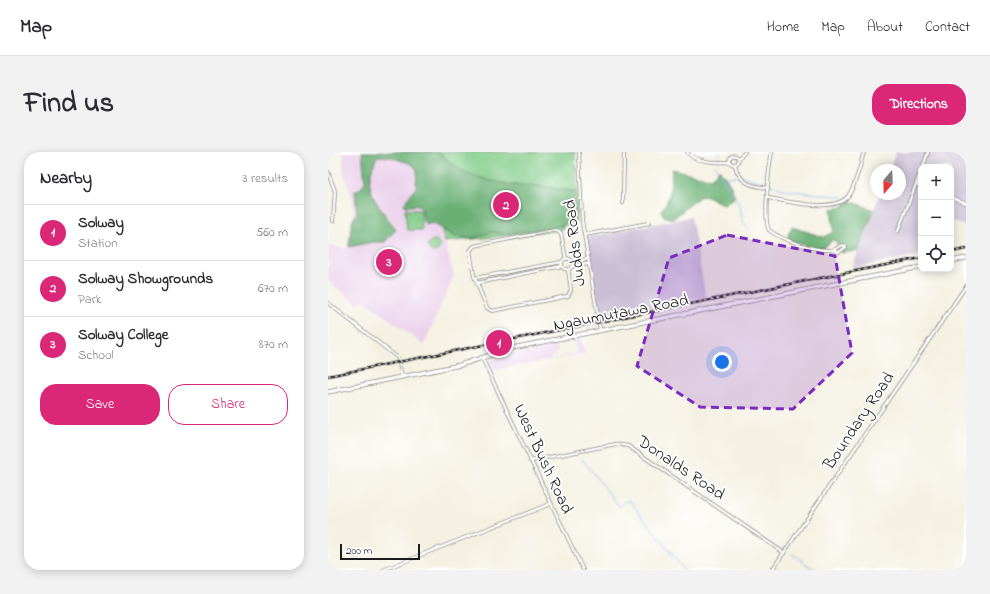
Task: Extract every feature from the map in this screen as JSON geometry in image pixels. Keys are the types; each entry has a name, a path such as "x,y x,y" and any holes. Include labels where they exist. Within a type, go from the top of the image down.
{"main road":[{"path":"954,260 966,258"},
{"name":"Ngaumutawa Road","path":"328,392 456,366 512,348 918,268"}],"street":[{"name":"Judds Road","path":"579,152 584,235 600,330"},
{"path":"622,202 624,152"},
{"path":"687,152 690,155 709,162 730,162 735,165 738,176 742,180 759,187 768,188"},
{"path":"735,165 739,162 739,158 745,152"},
{"path":"772,152 768,188 767,227 772,232 799,244 839,252 846,247 843,245 832,250"},
{"path":"768,198 827,206 841,202 850,194 864,152"},
{"path":"924,164 928,152"},
{"path":"730,162 732,156 739,158"},
{"path":"328,172 335,191 333,221"},
{"path":"898,231 918,179"},
{"path":"954,198 966,203"},
{"path":"584,235 649,223"},
{"path":"566,259 561,234 556,230 474,246 470,251 475,278 487,308 495,311 568,296 571,290 568,269"},
{"path":"566,259 572,262 588,259"},
{"path":"475,278 562,262 566,259"},
{"path":"568,269 572,266 588,264"},
{"path":"477,283 562,266 568,269"},
{"path":"535,267 536,271"},
{"name":"Boundary Road","path":"772,570 966,286"},
{"path":"328,303 398,358 402,377"},
{"name":"West Bush Road","path":"482,358 582,570"},
{"name":"Donalds Road","path":"530,461 616,444 628,446 784,553"},
{"path":"382,570 550,504"}],"highlighted area":[{"path":"727,235 835,256 852,353 793,409 700,407 637,366 669,258"}],"shaded area":[{"path":"343,152 404,152 430,188 454,276 424,345 365,301 357,303 328,281 328,245 346,248 353,215 353,200 343,172"},
{"path":"896,152 966,152 966,226 954,221 954,164 918,164 918,256 852,268 878,200 906,200 906,164 891,164"},
{"path":"691,217 706,297 601,320 587,237"},
{"path":"579,338 586,353 491,371 491,365 487,363 488,361 522,350 553,344 556,344 558,352 557,354 550,356 551,359 577,353 574,340"}],"green space":[{"path":"362,152 439,153 462,171 488,180 512,185 533,185 574,191 576,222 556,227 503,234 492,232 474,238 456,237 432,223 426,225 424,222 422,209 416,205 406,207 404,204 416,187 417,170 412,164 390,157 377,156 370,177 371,191 378,205 396,229 385,242 372,242 349,247 352,221 357,214 355,191 360,189 365,182"},
{"path":"404,152 575,152 578,214 564,215 565,224 561,230 445,242 430,188"},
{"path":"672,169 711,179 719,169 730,184 735,197 724,205 707,196 699,197 673,219 663,216 661,210 669,197"},
{"path":"850,201 874,210 858,251 841,253 834,239 823,248 813,248 789,240 788,235 792,227 823,237 834,232 831,209 842,207"},
{"path":"405,210 421,210 422,230 407,230"},
{"path":"434,240 438,242 440,246 438,250 434,252 430,250 428,246 430,242"}],"waterway":[{"path":"718,161 720,152"},
{"path":"715,165 740,206 742,219 749,230"},
{"path":"725,178 736,176"},
{"path":"741,176 765,183"},
{"path":"770,185 786,190 843,197"},
{"path":"582,459 619,506 629,500 632,503 684,570"},
{"path":"792,554 815,570"}],"railway":[{"path":"954,251 966,249"},
{"path":"328,376 918,259"}],"place":[{"name":"Solway Showgrounds","path":"506,205"},
{"name":"Solway College","path":"389,262"},
{"name":"Solway","path":"499,343"}]}
